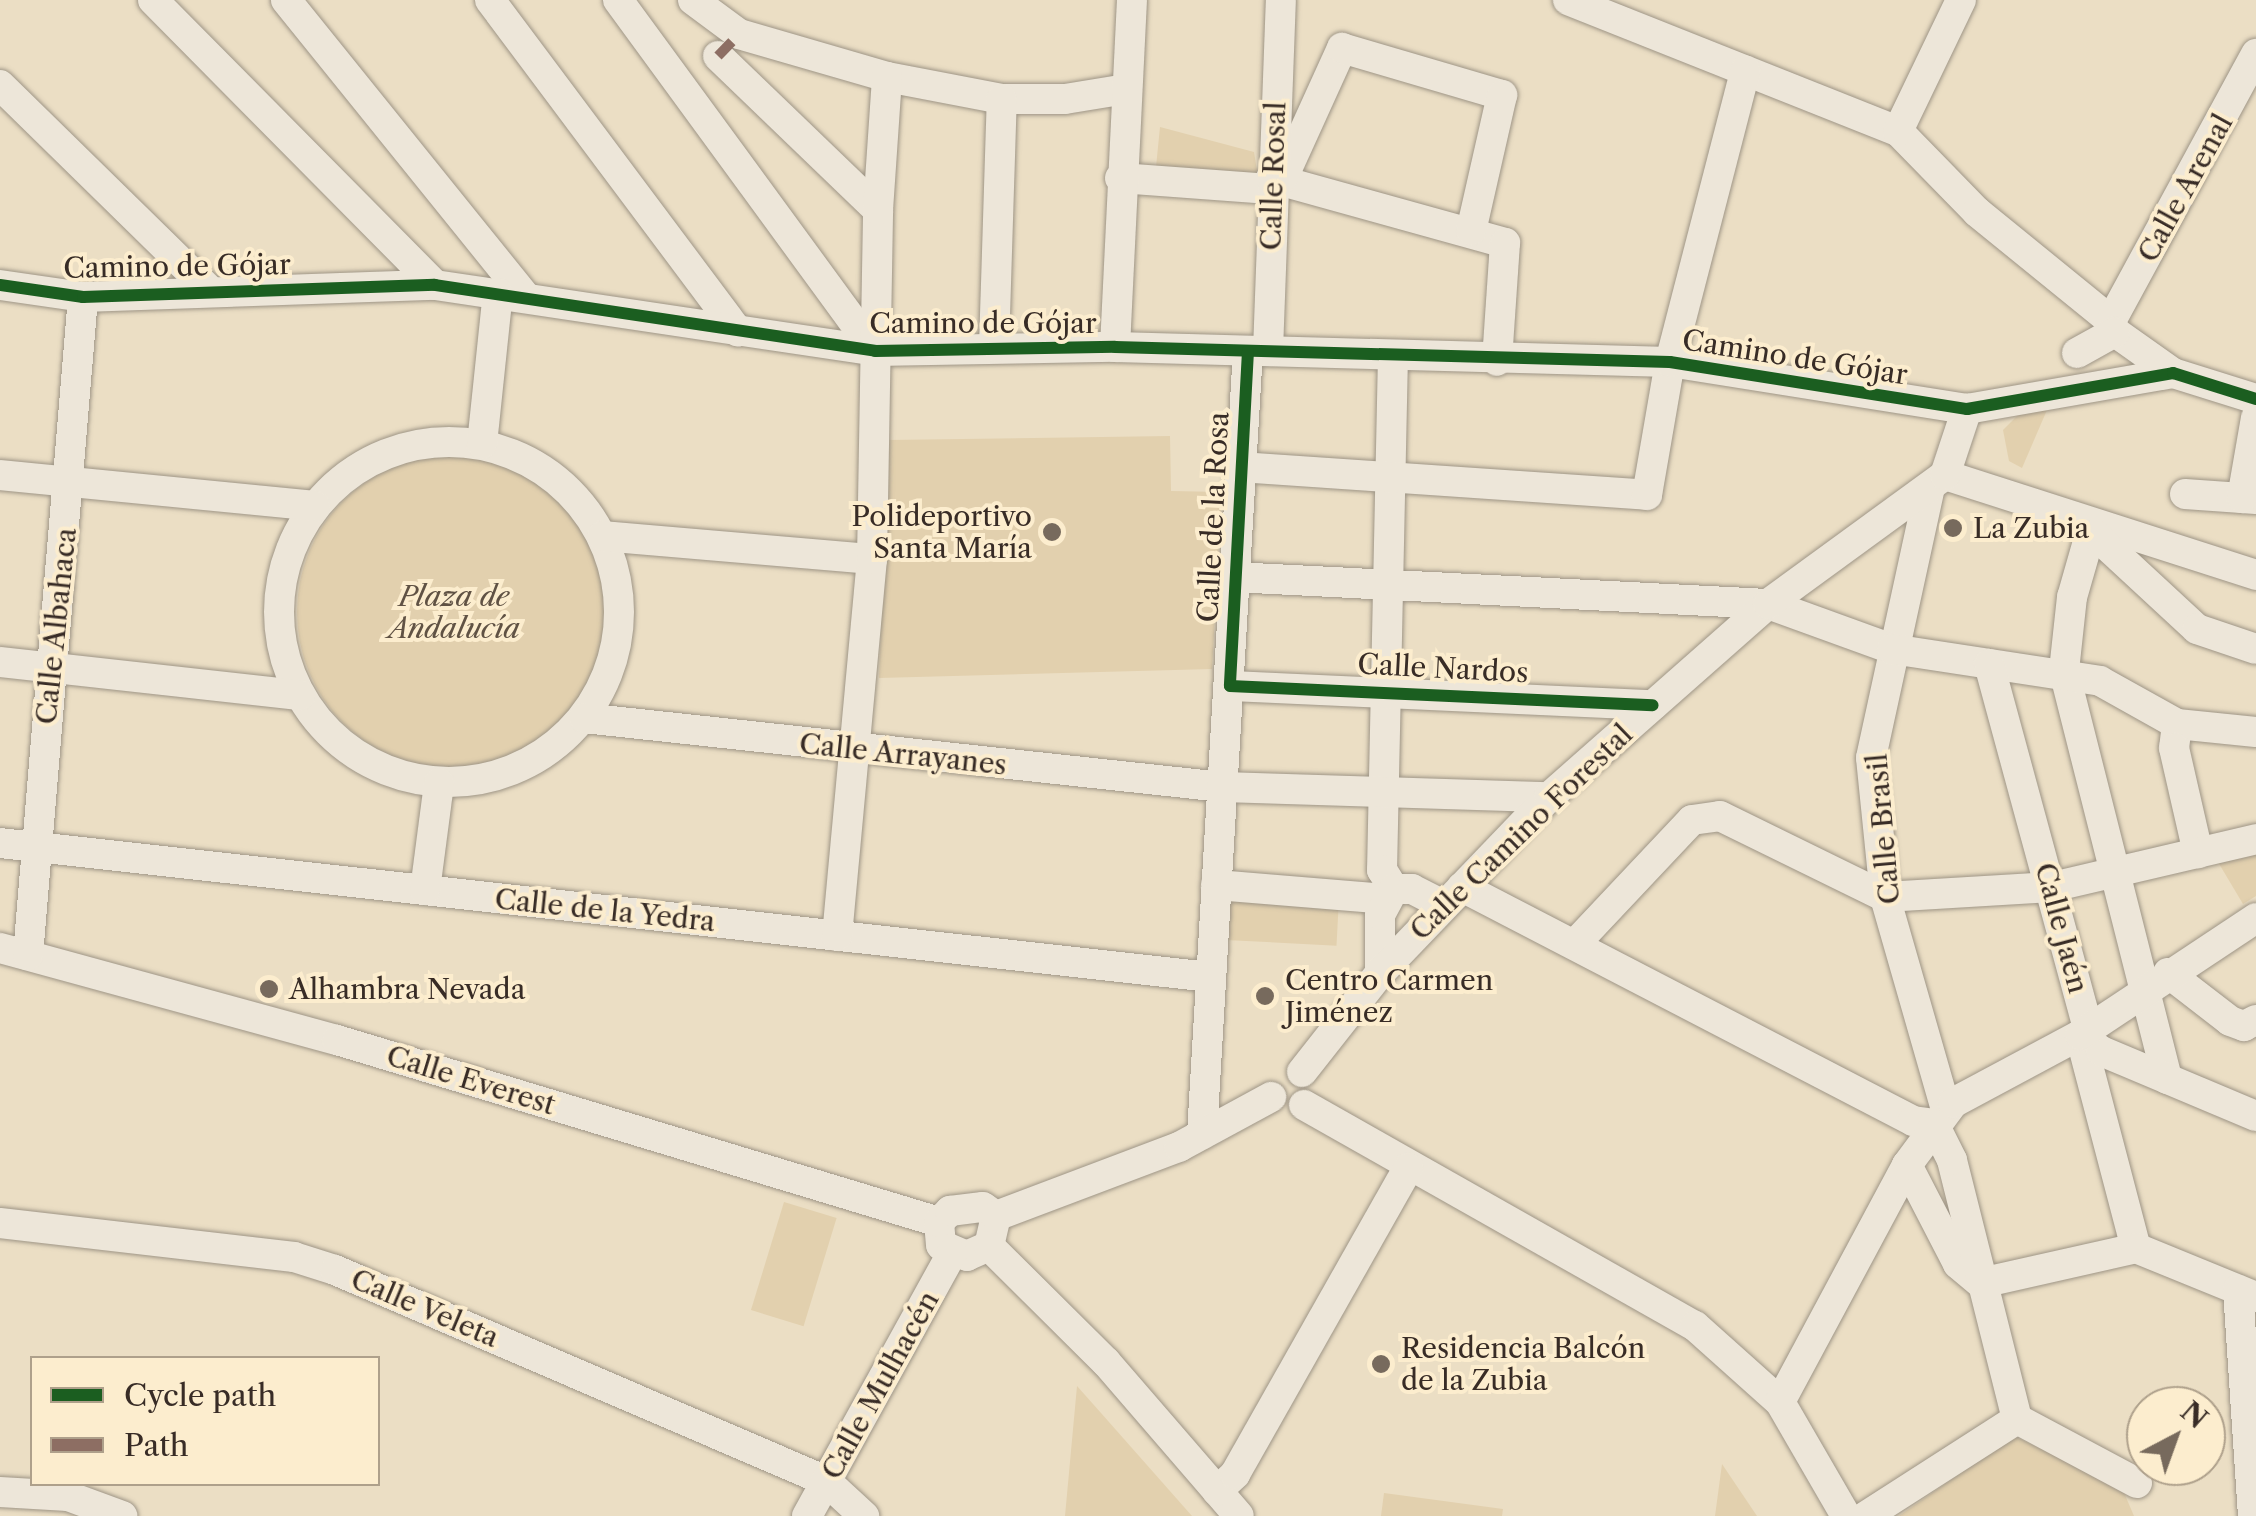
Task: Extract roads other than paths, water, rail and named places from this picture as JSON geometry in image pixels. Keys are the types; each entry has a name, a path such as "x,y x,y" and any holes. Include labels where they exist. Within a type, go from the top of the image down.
{"street":[{"path":"153,0 435,284"},
{"path":"286,0 501,293 473,443"},
{"path":"490,0 738,332"},
{"path":"618,0 875,350"},
{"path":"693,0 739,34 887,77 1002,99 1065,99 1126,88"},
{"path":"1115,348 1120,178 1132,0"},
{"name":"Calle Rosal","path":"1258,351 1279,177 1281,0"},
{"path":"1568,0 1898,132 1977,212 2172,373 2256,399"},
{"path":"1898,132 1961,0"},
{"path":"1279,177 1342,48 1502,94 1474,222"},
{"name":"Calle Arenal","path":"2113,327 2256,54"},
{"path":"718,56 878,210"},
{"path":"1240,467 1647,495 1670,362 1745,70"},
{"path":"837,936 872,559 878,210 887,77"},
{"path":"2,93 210,291"},
{"path":"994,347 1002,99"},
{"path":"1120,178 1279,177 1474,222 1505,242 1498,361"},
{"name":"Camino de Gójar","path":"0,285 84,297 435,284 875,350 1115,348 1498,361 1670,362 1968,409 2172,373"},
{"name":"Calle Albahaca","path":"14,952 35,847 71,483 84,297"},
{"path":"2076,353 2113,327"},
{"name":"Calle de la Rosa","path":"1202,1134 1240,467 1258,351"},
{"path":"996,1216 1202,1134 1271,1097 1278,1073 1302,1072 1380,973 1392,940 1390,894 1382,870 1393,356"},
{"path":"1968,409 1938,481 2256,576"},
{"path":"2185,494 2249,499 2256,418"},
{"path":"473,443 559,482 602,536 616,575 620,616 615,657 584,718 527,763 494,778 440,783 374,766 332,735 300,695 284,656 278,613 284,571 316,506 369,462 402,448 473,443"},
{"path":"0,475 316,506"},
{"name":"Calle Camino Forestal","path":"1392,940 1453,896 1549,797 1768,604 1938,481"},
{"name":"Calle Brasil","path":"1938,481 1892,649 1871,758 1885,897 2016,1419"},
{"path":"2092,527 2197,629 2256,649"},
{"path":"2092,527 2072,596 2064,671 2140,991 2166,1079"},
{"path":"602,536 872,559"},
{"path":"1233,576 1768,604 1892,649 2064,671 2100,681 2178,724 2256,732"},
{"path":"0,662 300,695"},
{"name":"Calle Jaén","path":"1989,664 2052,887 2136,1248"},
{"name":"Calle Nardos","path":"1230,686 1388,688 1653,705"},
{"name":"Calle Arrayanes","path":"584,718 1222,787 1549,797"},
{"path":"2178,724 2179,778 2198,854"},
{"path":"425,890 440,783"},
{"path":"1575,944 1692,820 1720,816 1885,897 2052,887 2256,839"},
{"name":"Calle de la Yedra","path":"0,844 1210,977"},
{"path":"1216,885 1390,894 1412,889 1453,896 1575,944 1913,1120 1940,1117"},
{"path":"1780,1402 1907,1165 1940,1117 2256,918"},
{"name":"Calle Everest","path":"14,952 337,1040 939,1222"},
{"path":"2168,973 2230,1021 2244,1026 2256,1020"},
{"path":"2084,1029 2101,1051 2252,1110"},
{"path":"1302,1072 1312,1088 1304,1105"},
{"path":"1271,1097 1286,1110 1304,1105 1408,1168 1695,1326 1780,1402 1846,1516"},
{"name":"Calle Brasil","path":"1907,1165 1958,1264 1980,1283"},
{"path":"1217,1491 1235,1474 1408,1168"},
{"path":"989,1246 967,1256 952,1253 936,1235 939,1222 964,1207 983,1207 996,1216"},
{"path":"989,1246 996,1216"},
{"name":"Calle Veleta","path":"0,1223 294,1257 826,1481 864,1516"},
{"path":"989,1246 1106,1362 1239,1516"},
{"path":"1980,1283 2136,1248 2247,1294 2253,1516"},
{"name":"Calle Mulhacén","path":"806,1516 952,1253"},
{"path":"1866,1516 2016,1419 2126,1477"},
{"path":"0,1492 68,1496 122,1516"}],"place":[{"name":"La Zubia","path":"1953,528"},
{"name":"Polideportivo Santa María","path":"1052,532"},
{"name":"Alhambra Nevada","path":"269,989"},
{"name":"Centro Carmen Jiménez","path":"1265,996"},
{"name":"Residencia Balcón de la Zubia","path":"1381,1364"}],"park label":[{"name":"Plaza de Andalucía","path":"454,612"}]}
